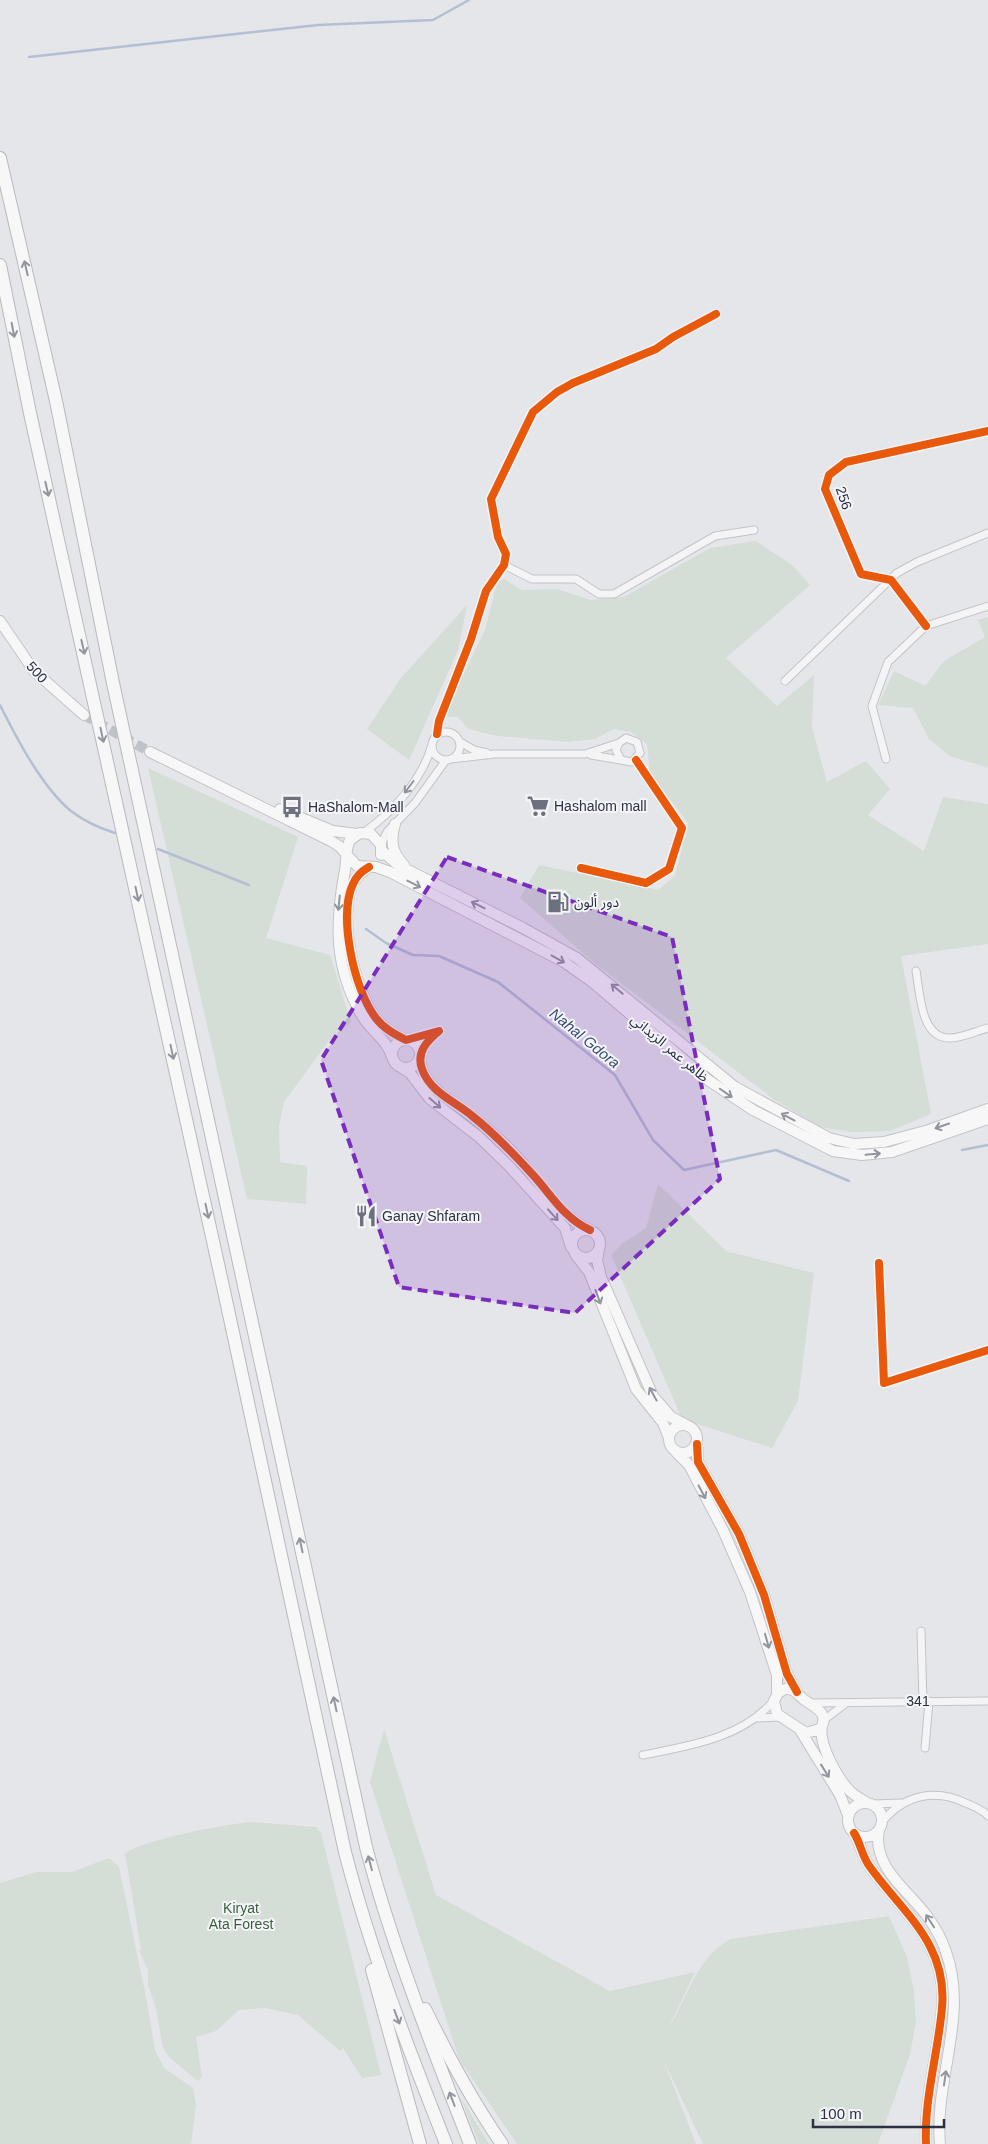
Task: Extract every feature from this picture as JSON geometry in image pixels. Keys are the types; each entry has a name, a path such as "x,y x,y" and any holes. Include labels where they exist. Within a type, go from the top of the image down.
{"highway":[{"path":"0,158 48,363 113,682 360,1823 377,1888 405,1978 470,2144"},
{"path":"0,265 30,413 218,1262 337,1819 376,1990 420,2144"},
{"path":"337,1819 356,1894 373,1950 446,2144"},
{"path":"377,1888 430,2020 479,2111 502,2144"}],"street":[{"path":"716,314 673,337 656,349 573,383 557,392 533,412 491,498 492,516 498,537 506,554 504,565 486,591 472,639 439,721 437,734 425,762 409,788 383,818 350,840 338,910 340,954 348,986 358,1008 369,1026 386,1043 396,1064 410,1073 430,1099 479,1137 509,1166 565,1228 573,1251 589,1272 636,1389 663,1423 671,1446 687,1461 723,1530 750,1592 777,1675 776,1712 799,1729 810,1733 823,1723 834,1710 848,1703"},
{"name":"256","path":"890,580 861,574 825,489 829,475 846,462 988,430"},
{"path":"504,565 532,579 576,579 599,594 614,594 715,536 754,530"},
{"path":"785,682 897,573 916,562 988,533"},
{"path":"890,580 926,626"},
{"path":"886,759 872,706 888,662 926,626 988,606"},
{"name":"500","path":"0,621 34,671 84,715"},
{"path":"437,734 451,732 460,742 474,750 494,754"},
{"path":"432,745 436,756 449,759 494,754 585,754 629,762 636,760 640,753 637,742 626,738 619,743 585,754"},
{"path":"460,742 458,754 449,759 384,837 378,860 357,878 351,888 348,914 351,952 358,980 374,1016 390,1032 415,1043 423,1073 434,1089 491,1131 517,1156 573,1222 598,1236 600,1277 650,1389 664,1411 696,1432 698,1462 739,1534 764,1596 787,1674 797,1692 821,1710 823,1747 846,1786 853,1794 880,1810 881,1826 878,1846 880,1857 888,1870 933,1924 947,1954 954,1981 954,2016 940,2120 940,2144"},
{"path":"619,743 616,750 621,760"},
{"path":"150,752 331,841 357,866 369,867"},
{"path":"581,868 646,883 670,869 682,828 636,760"},
{"path":"210,781 333,831 375,837 381,848"},
{"path":"395,824 392,833 393,848 408,870"},
{"name":"ظاهر عمر الزيداني","path":"381,848 392,860 408,870 541,937 577,958 735,1087 829,1138 854,1144 884,1142 929,1130 988,1109"},
{"name":"ظاهر عمر الزيداني","path":"369,867 390,872 564,962 591,981 708,1080 746,1106 833,1151 862,1155 892,1152 988,1119"},
{"path":"916,971 925,1018 928,1025 938,1035 949,1039 988,1028"},
{"path":"392,1057 394,1046 406,1040 439,1031 425,1044 415,1065 402,1068"},
{"path":"590,1230 577,1233 572,1239 573,1251 582,1258 590,1258 599,1249"},
{"path":"879,1264 884,1383 988,1350"},
{"path":"669,1438 675,1428 688,1426"},
{"path":"676,1452 688,1453 697,1444"},
{"path":"921,1631 926,1701 925,1748"},
{"path":"753,1719 776,1697 788,1689 797,1692"},
{"name":"341","path":"810,1703 988,1701"},
{"path":"643,1755 706,1742 753,1719 767,1716 783,1717"},
{"path":"799,1729 840,1795 848,1815 848,1825 854,1833 868,1865 920,1929 933,1952 939,1971 942,2007 926,2123 926,2144"},
{"path":"854,1833 870,1837 902,1803 917,1796 935,1794 956,1798 988,1816"},
{"path":"848,1815 855,1806 869,1803 902,1803"}],"highlighted area":[{"path":"447,857 672,937 720,1179 575,1313 399,1287 321,1060"}],"green space":[{"path":"756,541 792,565 810,585 726,658 777,706 814,675 812,728 827,782 866,761 890,789 868,815 924,851 943,797 988,804 988,944 901,956 931,1114 890,1131 851,1132 821,1127 775,1100 593,962 520,898 539,865 658,890 675,876 688,823 650,773 647,744 631,732 614,729 595,739 567,742 498,736 468,729 458,717 443,716 485,630 497,583 504,579 522,590 557,589 591,600 624,597 710,548"},
{"path":"467,605 458,650 409,760 367,729 401,678"},
{"path":"988,617 988,768 950,756 929,739 913,708 878,705 894,671 925,686 944,661 985,637 978,620"},
{"path":"148,768 298,837 266,938 330,955 351,1022 328,1042 284,1102 279,1126 280,1162 307,1166 306,1204 247,1199"},
{"path":"658,1184 726,1251 814,1273 798,1401 772,1448 682,1419 611,1255 623,1243 646,1228"},
{"path":"384,1729 436,1895 610,1991 695,1972 668,2029 701,1967 709,1956 731,1939 889,1916 907,1957 914,1991 916,2022 910,2054 878,2144 703,2144 663,2059 696,2144 517,2144 459,2059 370,1782"},
{"name":"Kiryat Ata Forest","path":"252,1822 316,1827 321,1833 381,2075 362,2078 343,2048 340,2051 298,2015 265,2008 239,2010 216,2031 196,2037 202,2077 198,2081 170,2058 163,2048 156,2009 148,1984 148,1970 139,1951 141,1949 124,1855 146,1844 164,1839 205,1829"},
{"path":"109,1858 119,1867 155,2050 164,2068 193,2088 196,2105 191,2144 0,2144 0,1883 36,1872 72,1872"},
{"path":"461,2098 489,2144 479,2144"}],"waterway":[{"path":"29,57 318,25 433,20 469,0"},
{"path":"0,705 31,762 60,801 81,818 115,833"},
{"path":"158,849 249,885"},
{"name":"Nahal Gdora","path":"366,929 386,943 413,955 439,956 498,982 615,1075 653,1140 684,1170 776,1150 849,1181"},
{"name":"Nahal Gdora","path":"962,1150 988,1145"}],"tunnel":[{"path":"84,715 150,752"}],"cycle path":[{"path":"437,734 439,721 471,639 486,591 504,565 506,554 498,537 491,499 533,412 557,392 573,383 656,349 673,337 716,314"},
{"path":"926,626 891,580 861,574 825,489 829,475 846,462 988,431"},
{"path":"581,868 646,883 669,869 682,828 636,760"},
{"path":"369,867 354,881 347,914 350,952 367,1005 382,1024 406,1040 439,1031 424,1047 420,1057 422,1069 431,1084 488,1129 573,1220 590,1230"},
{"path":"879,1263 884,1383 988,1350"},
{"path":"697,1444 698,1462 739,1534 764,1595 787,1674 797,1692"},
{"path":"854,1833 867,1863 921,1931 931,1947 938,1965 942,1985 942,2008 929,2093 926,2144"}],"place":[{"name":"Hashalom mall","path":"538,806"},
{"name":"HaShalom-Mall","path":"292,807"},
{"name":"دور ألون","path":"558,902"},
{"name":"Ganay Shfaram","path":"366,1216"}]}
